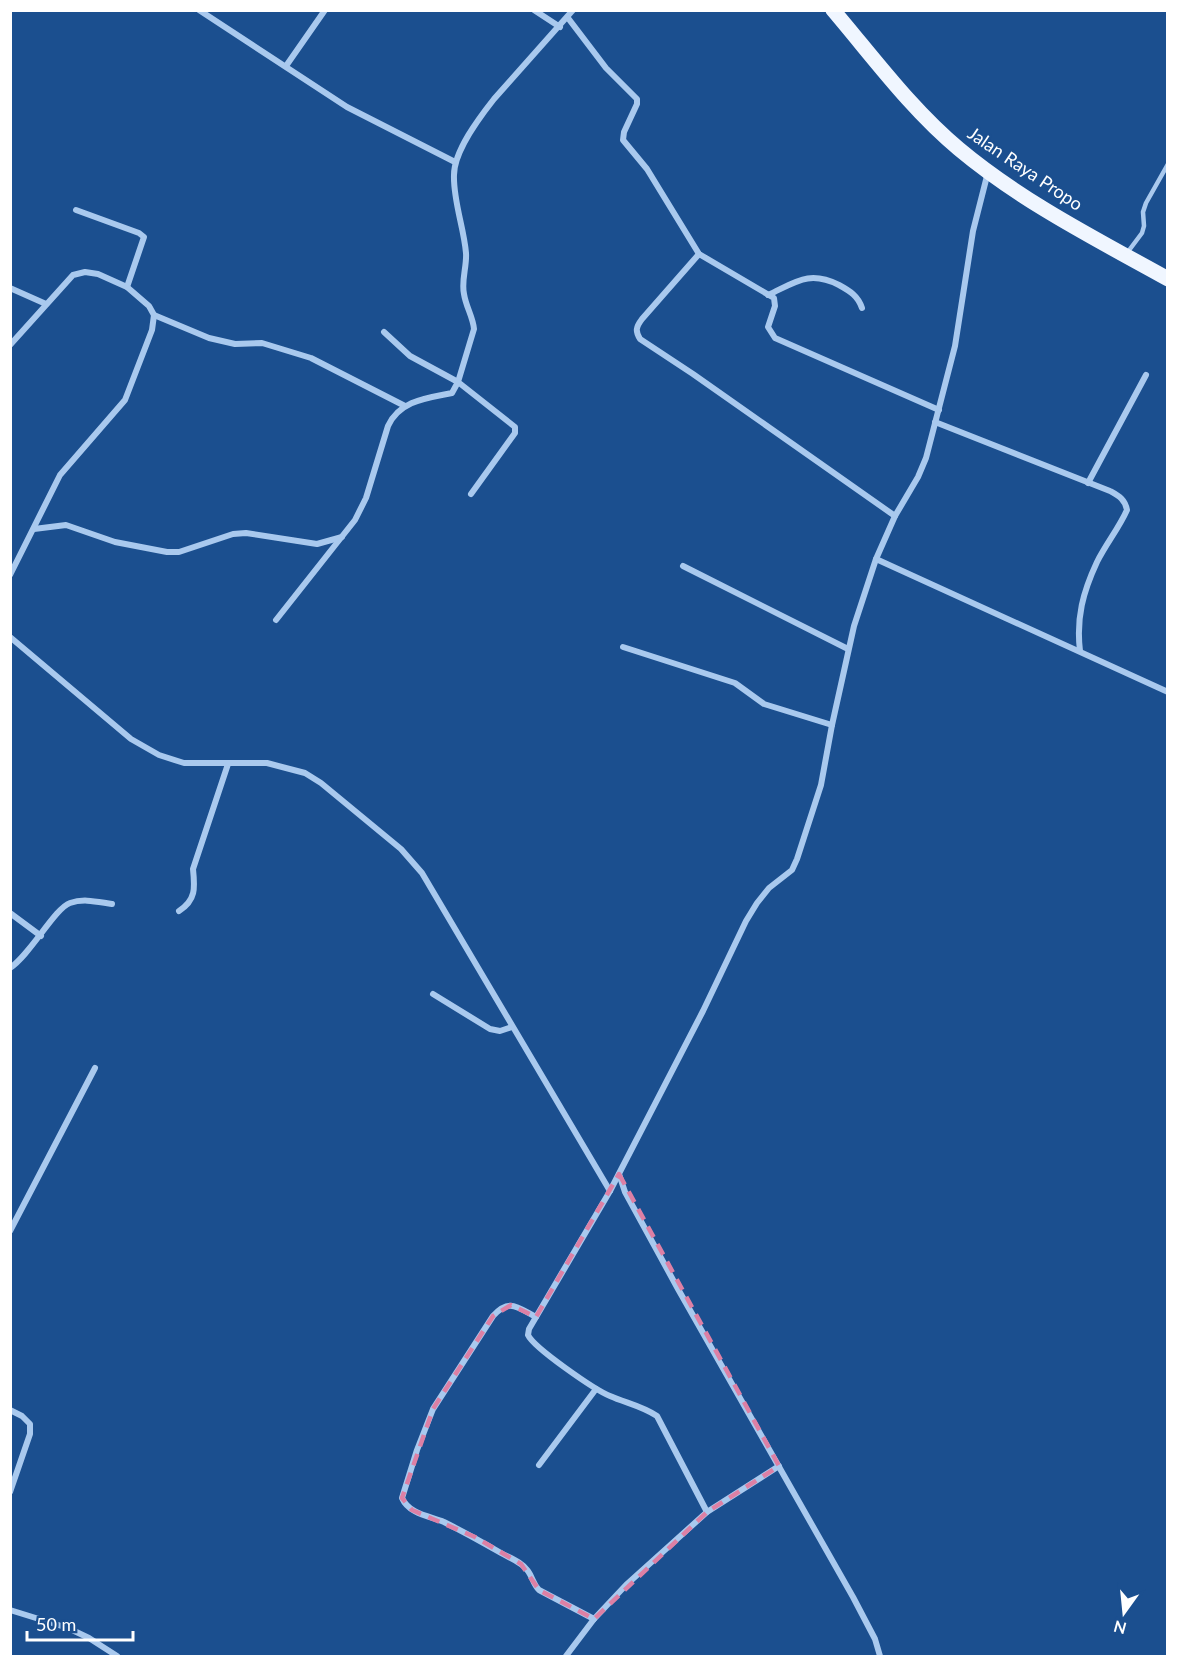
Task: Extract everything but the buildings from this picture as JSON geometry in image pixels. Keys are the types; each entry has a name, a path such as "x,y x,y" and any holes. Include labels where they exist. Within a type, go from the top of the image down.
{"main road":[{"name":"Jalan Raya Propo","path":"833,10 928,120 958,148 1055,216 1167,279"}],"street":[{"path":"199,10 347,107 455,162"},
{"path":"286,66 325,10"},
{"path":"534,10 560,27"},
{"path":"276,620 355,520 366,498 391,421 405,405 452,393 458,381 474,329 463,289 466,255 454,185 455,162 482,115 573,10"},
{"path":"568,18 606,68 637,99 623,140 647,169 699,254 774,298 768,327 775,338 939,410"},
{"path":"707,1512 657,1416 647,1409 596,1389 530,1340 529,1329 610,1191 703,1011 746,921 769,888 792,870 821,785 848,649 876,559 922,469 939,410 957,337 973,231 988,171"},
{"path":"76,210 139,233 144,237 126,287"},
{"path":"699,254 637,326 636,332 640,339 896,516"},
{"path":"10,345 73,275 78,273 98,274 126,287 149,306 154,315 152,330 125,400 60,475 10,575"},
{"path":"768,295 811,276 826,279 844,288 858,297 862,308"},
{"path":"10,288 46,304"},
{"path":"154,315 209,339 236,344 262,343 311,357 405,405"},
{"path":"384,332 410,356 458,381 515,427 515,433 471,494"},
{"path":"1088,483 1146,375"},
{"path":"935,423 1122,498 1127,510 1097,561 1078,616 1080,651"},
{"path":"34,529 66,525 115,542 167,552 179,552 233,534 246,533 316,544 342,536"},
{"path":"876,559 1167,692"},
{"path":"683,566 848,649"},
{"path":"10,638 131,739 159,755 184,763 267,763 305,773 321,783 401,849 422,873 610,1191"},
{"path":"623,647 735,683 764,704 832,725"},
{"path":"179,911 188,905 192,897 195,883 194,869 228,764"},
{"path":"10,968 41,936 57,912 68,903 83,901 112,904"},
{"path":"10,913 41,936"},
{"path":"433,994 490,1029 500,1031 512,1027"},
{"path":"10,1231 95,1068"},
{"path":"619,1174 625,1192 678,1289 853,1596 875,1639 880,1656"},
{"path":"536,1317 511,1305 502,1307 493,1316 434,1409 417,1450 402,1498 405,1505 412,1510 475,1537 521,1564 539,1590 594,1619"},
{"path":"539,1465 596,1389"},
{"path":"10,1410 22,1416 30,1424 30,1434 10,1492"},
{"path":"566,1656 594,1619 626,1585 707,1512 779,1466"},
{"path":"10,1610 68,1628 117,1656"}],"lane":[{"path":"1126,255 1142,234 1143,212 1146,203 1167,164"}],"highlighted area":[{"path":"619,1174 779,1466 707,1512 594,1619 539,1590 521,1564 475,1537 412,1510 402,1498 433,1409 493,1316 511,1305 536,1317"}]}
